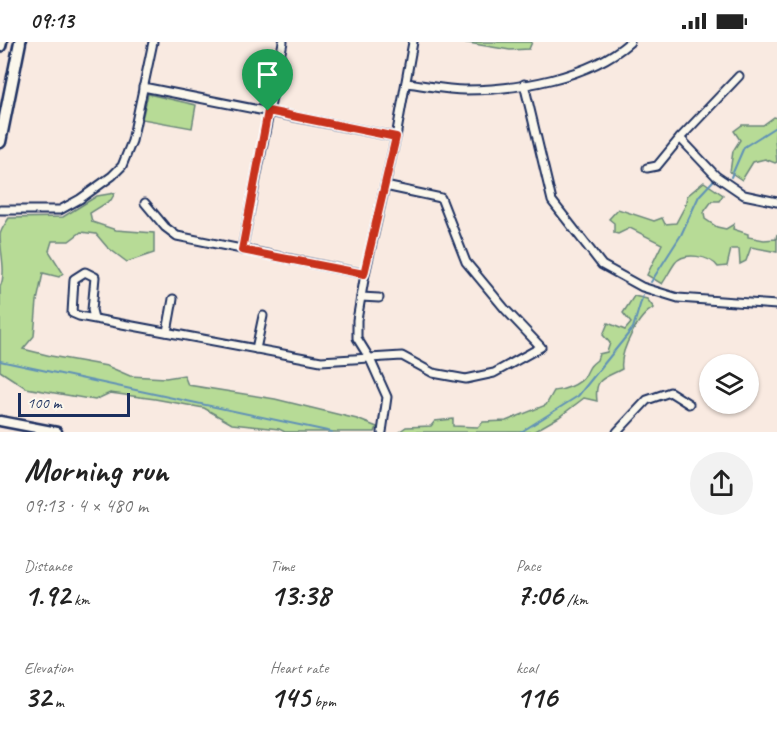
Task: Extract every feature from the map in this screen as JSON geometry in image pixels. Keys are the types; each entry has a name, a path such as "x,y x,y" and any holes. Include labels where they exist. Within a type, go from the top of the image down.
{"main road":[{"path":"0,142 20,42"}],"street":[{"path":"0,210 60,210 80,199 122,166 132,141 153,42"},
{"path":"242,250 283,42"},
{"path":"382,432 387,397 370,359 357,338 364,274 396,137 413,42"},
{"path":"406,82 464,90 524,84 560,77 591,67 630,42"},
{"path":"647,168 657,166 680,138 739,76"},
{"path":"524,84 552,201 602,265 642,287 678,298 777,305"},
{"path":"143,87 396,137"},
{"path":"680,138 716,176 744,195 777,202"},
{"path":"94,318 95,277 85,272 74,279 72,313 94,318 321,361 402,356 433,373 466,380 494,373 541,347 505,309 466,262 441,198 385,186"},
{"path":"145,203 165,227 177,236 364,274"},
{"path":"361,297 380,298"},
{"path":"167,332 173,299"},
{"path":"256,349 263,316"},
{"path":"617,432 647,400 670,392 689,404"},
{"path":"0,421 57,432"}],"green space":[{"path":"462,42 532,42 529,49 510,50"},
{"path":"148,94 196,105 192,128 142,119"},
{"path":"774,117 777,118 775,138 777,162 765,159 753,162 742,180 730,172 733,151 740,140 734,131 742,125 763,125"},
{"path":"704,182 723,195 719,201 712,201 704,212 705,219 717,227 726,229 734,224 733,229 748,234 748,237 764,240 776,239 777,234 777,252 751,247 746,261 740,264 739,249 731,249 727,266 718,267 709,260 697,256 684,257 675,263 662,284 647,275 662,244 630,228 618,234 614,233 614,223 609,219 618,209 654,221 662,218 665,224 676,223 685,206 687,196"},
{"path":"115,193 111,200 90,213 92,222 116,230 154,233 154,253 127,262 107,247 96,234 81,232 69,241 52,241 49,251 63,273 59,277 43,273 37,301 34,336 23,349 107,366 130,376 166,378 184,375 188,385 275,399 357,419 377,427 375,432 285,432 279,429 232,424 204,408 155,399 110,393 95,400 26,388 0,371 0,287 3,269 0,235 5,224 9,218 63,217 97,196"},
{"path":"634,296 647,299 654,308 642,318 631,334 624,353 622,369 605,377 599,383 596,393 597,401 584,398 559,417 533,432 399,432 406,427 431,426 435,421 453,419 453,426 478,427 483,422 506,421 546,405 554,391 579,382 597,360 599,354 607,352 610,343 603,335 608,323 625,330 631,323 623,313"}],"waterway":[{"path":"731,177 744,147 777,126"},
{"path":"651,282 681,235 699,196 713,181"},
{"path":"521,432 578,396 633,328 643,295"},
{"path":"0,361 332,432"}],"route":[{"path":"268,111 396,137 364,274 242,250 268,111"}]}
